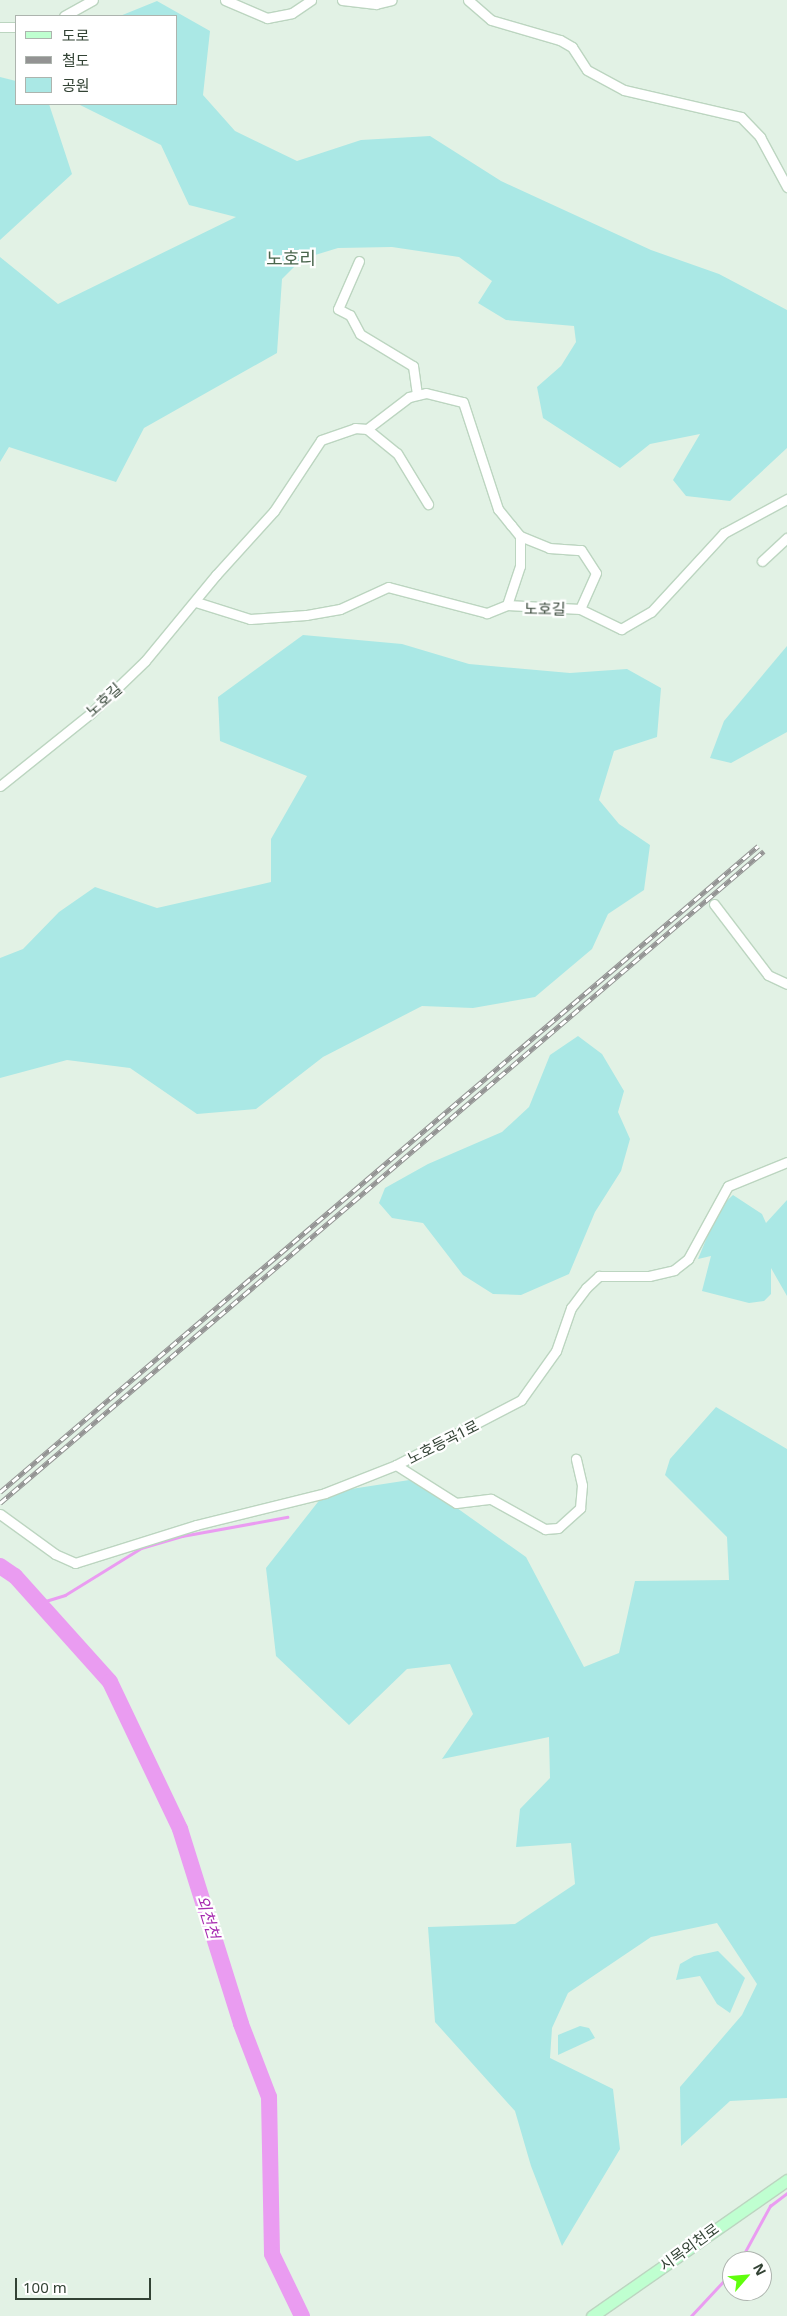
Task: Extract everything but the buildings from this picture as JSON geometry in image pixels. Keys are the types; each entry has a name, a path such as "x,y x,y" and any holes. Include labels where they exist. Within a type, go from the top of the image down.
{"street":[{"path":"66,15 93,0"},
{"path":"226,0 267,18 292,13 310,0"},
{"path":"342,0 392,0"},
{"path":"468,0 491,20 560,40 572,47 587,70 624,90 741,117 760,137 787,187"},
{"path":"0,27 15,27"},
{"path":"359,261 338,309 350,315 360,334 412,366 417,395 397,403 367,429 396,453 428,504"},
{"name":"노호길","path":"196,602 250,619 306,615 340,610 388,586 487,612 507,605 580,609 596,573 590,561 581,550 549,548 520,536 498,509 463,402 417,395"},
{"name":"노호길","path":"0,786 121,687 274,511 321,440 355,428 367,429"},
{"path":"580,609 621,630 651,612 724,533 787,499"},
{"path":"507,605 520,566 520,536"},
{"path":"762,561 787,538"},
{"path":"714,904 768,975 787,984"},
{"name":"노호등곡1로","path":"0,1514 54,1554 75,1563 196,1525 325,1493 396,1466 521,1400 556,1351 571,1308 586,1288 599,1276 649,1276 674,1270 688,1259 728,1186 787,1162"},
{"path":"396,1466 456,1503 491,1499 545,1529 558,1528 580,1508 582,1485 576,1459"},
{"name":"시목외천로","path":"592,2316 787,2180"}],"green space":[{"path":"157,1 210,31 203,95 235,131 297,161 361,140 430,136 501,181 651,250 719,274 787,310 787,448 730,501 686,496 673,480 700,434 650,444 620,468 543,418 537,387 561,366 576,342 574,326 506,320 478,303 492,281 459,257 392,247 338,248 302,259 282,279 277,353 144,428 116,482 9,447 0,462 0,257 58,304 236,217 189,205 161,145 80,105 178,105 178,15 122,15"},
{"path":"0,77 15,81 15,105 49,105 72,174 0,240"},
{"path":"303,635 402,644 469,664 570,673 627,669 661,688 657,737 614,751 599,800 619,824 650,845 644,890 608,914 592,949 535,997 473,1008 422,1006 323,1057 256,1109 197,1114 130,1068 67,1060 0,1078 0,958 23,949 59,912 95,887 157,908 271,882 271,839 307,776 220,741 218,697"},
{"path":"787,646 787,732 731,763 710,758 724,721"},
{"path":"578,1036 602,1054 624,1091 618,1112 630,1139 621,1171 595,1212 569,1274 521,1295 493,1294 463,1275 423,1223 392,1218 379,1203 385,1188 428,1164 502,1132 529,1107 550,1055"},
{"path":"733,1195 762,1214 766,1223 787,1200 787,1296 771,1268 771,1294 764,1301 749,1303 702,1291 711,1256 698,1259 719,1208"},
{"path":"716,1407 787,1449 787,2098 730,2101 681,2146 680,2087 742,2015 757,1984 717,1923 651,1937 568,1993 552,2028 550,2058 613,2089 620,2149 562,2246 531,2166 515,2111 435,2022 428,1927 515,1924 575,1884 571,1843 516,1847 520,1809 550,1778 549,1737 442,1759 473,1714 450,1664 407,1669 349,1725 276,1656 266,1568 325,1493 416,1479 526,1557 584,1667 619,1653 635,1581 729,1580 727,1537 665,1475 670,1459"},
{"path":"718,1951 745,1978 730,2013 717,2004 700,1976 676,1980 680,1964 694,1956"},
{"path":"580,2026 589,2028 595,2038 558,2055 558,2035"}],"waterway":[{"path":"39,1603 65,1595 141,1548 182,1536 287,1517"},
{"name":"외천천","path":"0,1566 15,1576 110,1682 180,1829 241,2024 269,2097 272,2254 302,2316"},
{"path":"745,2251 770,2206 787,2193"},
{"path":"691,2316 722,2283"}],"railway":[{"path":"0,1492 758,846"},
{"path":"0,1503 764,851"}],"district":[{"name":"노호리","path":"291,258"}]}
